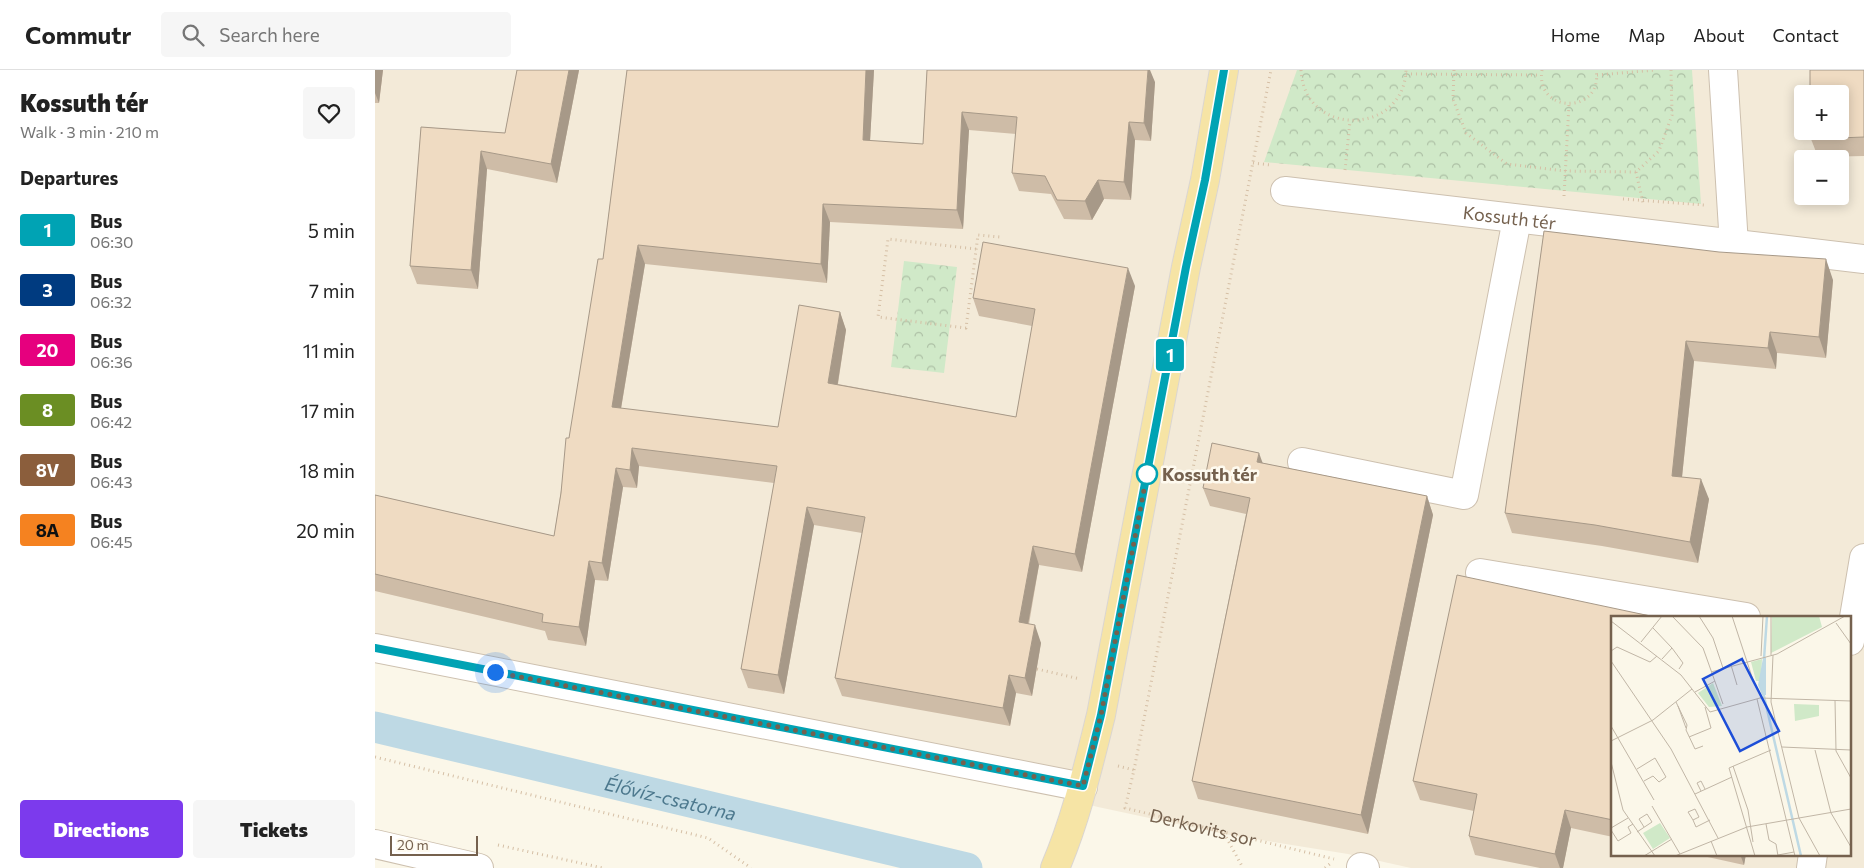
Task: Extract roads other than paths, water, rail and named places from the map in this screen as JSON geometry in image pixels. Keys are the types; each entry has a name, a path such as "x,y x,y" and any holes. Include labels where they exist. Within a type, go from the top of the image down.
{"main road":[{"path":"1055,868 1068,838 1083,786 1107,685 1186,267 1205,180 1224,70"}],"street":[{"path":"1723,70 1734,245"},
{"name":"Kossuth tér","path":"1285,191 1864,259"},
{"path":"1302,462 1464,495 1517,219"},
{"path":"1851,636 1864,558"},
{"path":"1480,573 1740,616"},
{"path":"375,648 1083,786"},
{"path":"375,844 479,868"}],"waterway":[{"name":"Élővíz-csatorna","path":"375,727 967,868"}],"place":[{"name":"Kossuth tér","path":"1147,474"}]}
